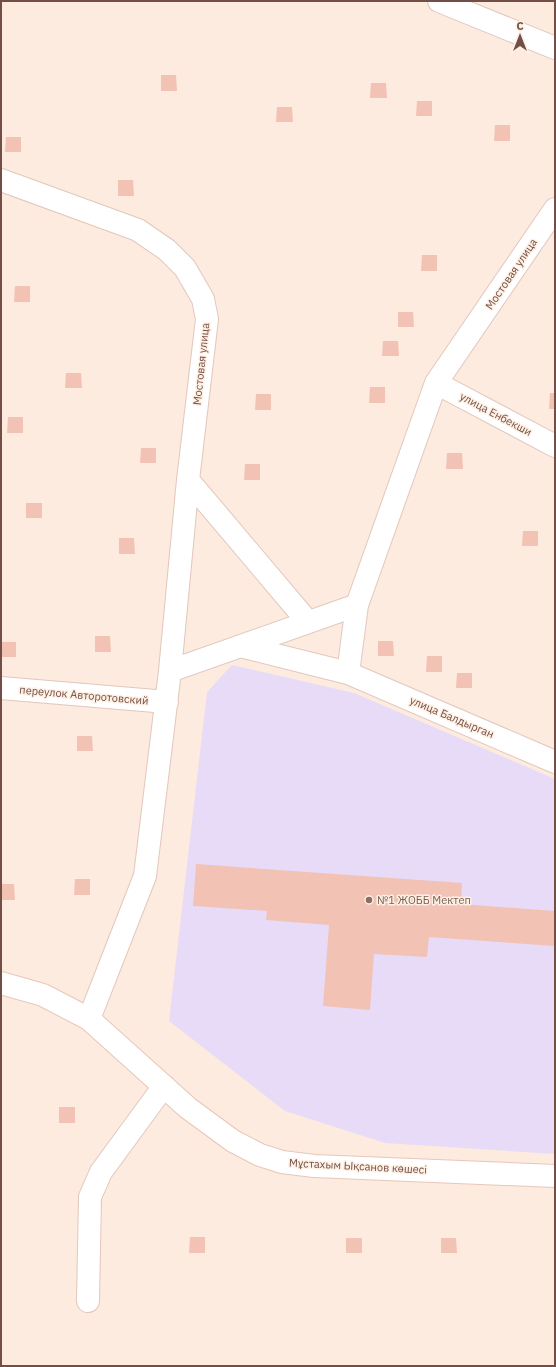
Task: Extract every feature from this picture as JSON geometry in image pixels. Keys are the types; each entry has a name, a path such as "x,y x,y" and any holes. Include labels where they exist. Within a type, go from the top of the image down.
{"street":[{"path":"439,1 555,48"},
{"name":"Мостовая улица","path":"1,180 138,230 167,250 185,268 202,299 207,319 188,480 167,702 145,876 89,1019"},
{"name":"Мостовая улица","path":"348,673 358,605 436,383 555,209"},
{"name":"улица Енбекши","path":"436,383 555,446"},
{"path":"188,480 308,622"},
{"path":"170,671 358,605"},
{"name":"улица Балдырган","path":"240,646 348,673 555,762"},
{"name":"переулок Авторотовский","path":"1,688 167,702"},
{"name":"Мұстахым Ықсанов көшесі","path":"1,983 43,995 89,1019 188,1108 234,1141 260,1155 282,1162 314,1166 555,1176"},
{"path":"88,1301 90,1197 101,1172 164,1086"}],"shaded area":[{"name":"№1 ЖОББ Мектеп","path":"232,665 354,693 555,779 555,1154 385,1143 285,1111 169,1021 207,692"}],"building":[{"path":"161,75 176,75 177,91 161,91"},
{"path":"371,83 386,83 387,98 370,98"},
{"path":"417,101 432,101 432,116 416,116"},
{"path":"277,107 292,107 293,122 276,122"},
{"path":"495,125 510,125 510,141 494,141"},
{"path":"6,137 21,137 21,152 5,152"},
{"path":"118,180 133,180 134,196 118,196"},
{"path":"422,255 437,255 437,271 421,271"},
{"path":"15,286 30,286 30,302 14,302"},
{"path":"398,312 413,312 414,327 398,327"},
{"path":"383,341 398,341 399,356 382,356"},
{"path":"66,373 81,373 82,388 65,388"},
{"path":"370,387 385,387 385,403 369,403"},
{"path":"550,393 555,393 555,409 549,409"},
{"path":"256,394 271,394 271,410 255,410"},
{"path":"8,417 23,417 23,433 7,433"},
{"path":"141,448 156,448 156,463 140,463"},
{"path":"447,453 462,453 463,469 446,469"},
{"path":"245,464 260,464 260,480 244,480"},
{"path":"26,503 42,503 42,518 26,518"},
{"path":"523,531 538,531 538,546 522,546"},
{"path":"119,538 134,538 135,554 119,554"},
{"path":"95,636 110,636 111,652 95,652"},
{"path":"378,641 393,641 394,656 378,656"},
{"path":"1,642 16,642 16,657 1,657"},
{"path":"427,656 442,656 442,672 426,672"},
{"path":"457,673 472,673 472,688 456,688"},
{"path":"77,736 92,736 93,751 77,751"},
{"path":"196,864 462,883 461,904 555,911 555,946 429,937 427,957 374,954 370,1010 323,1006 329,925 266,920 267,911 193,906"},
{"path":"75,879 90,879 90,895 74,895"},
{"path":"1,884 14,884 15,900 1,900"},
{"path":"59,1107 75,1107 75,1123 59,1123"},
{"path":"190,1237 205,1237 205,1253 189,1253"},
{"path":"346,1238 362,1238 362,1253 346,1253"},
{"path":"441,1238 456,1238 457,1253 441,1253"}],"place":[{"name":"№1 ЖОББ Мектеп","path":"369,900"}]}
